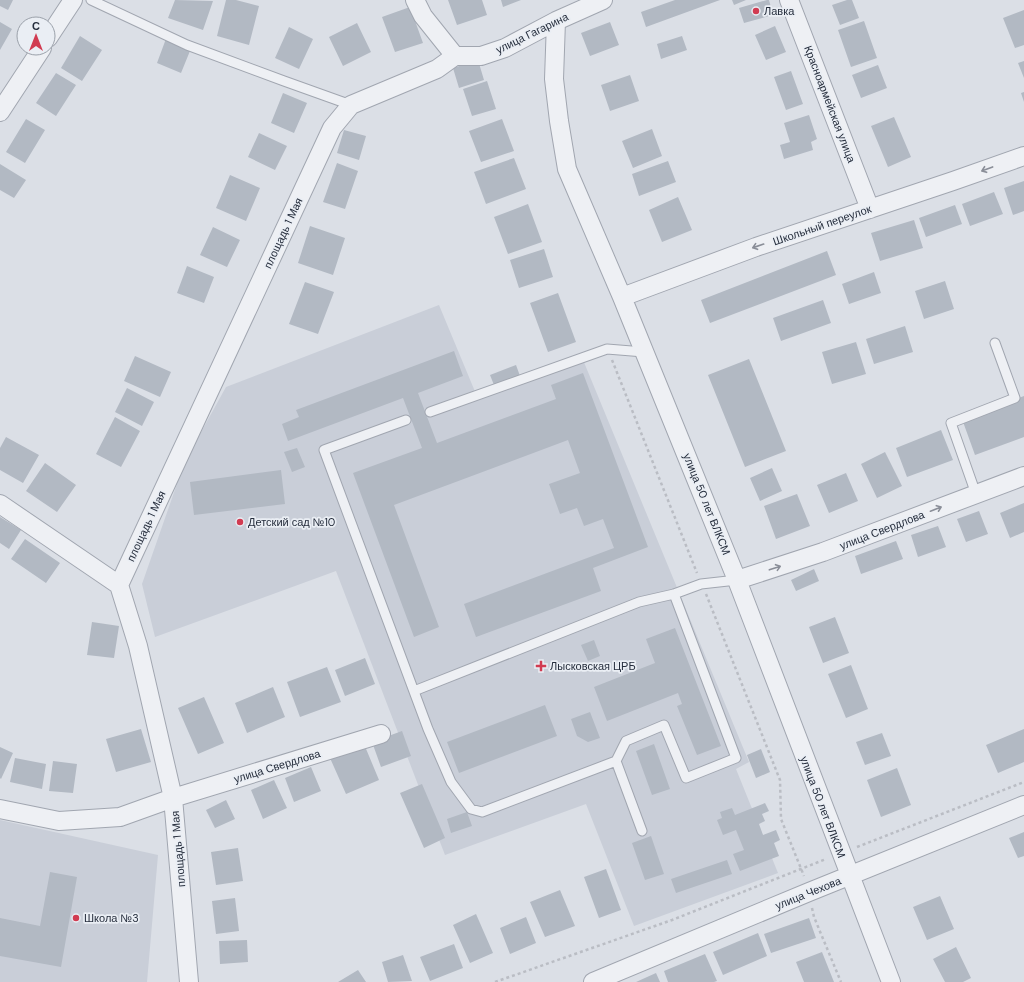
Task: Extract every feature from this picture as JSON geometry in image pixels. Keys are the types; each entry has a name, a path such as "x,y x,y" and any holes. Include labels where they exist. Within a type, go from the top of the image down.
{"street":[{"path":"56,26 73,0"},
{"path":"351,105 437,69 455,56 423,16 415,0"},
{"name":"улица Гагарина","path":"455,56 481,56 505,48 556,21 603,0"},
{"name":"Красноармейская улица","path":"790,0 870,208"},
{"name":"улица 50 лет ВЛКСМ","path":"556,21 554,80 567,169 622,297 738,580 891,982"},
{"path":"0,112 37,56"},
{"name":"площадь 1 Мая","path":"189,982 173,798 138,646 119,585 332,128 351,105"},
{"name":"Школьный переулок","path":"622,297 756,247 1024,156"},
{"name":"улица Свердлова","path":"738,580 823,552 1024,476"},
{"path":"0,504 119,585"},
{"name":"улица Свердлова","path":"0,809 59,821 120,817 173,798 381,734"},
{"name":"улица Чехова","path":"593,982 1024,805"}],"lane":[{"path":"91,0 188,45 351,105"},
{"path":"976,494 951,423 1015,398 995,343"},
{"path":"430,412 607,349 644,352"},
{"path":"406,420 324,450 428,728 451,782 471,809 482,812 616,761 626,741 664,725 686,778 736,758 674,594"},
{"path":"414,691 639,602 674,594 701,584 738,580"},
{"path":"616,761 642,831"}],"path":[{"path":"607,349 780,780 781,819 806,882 814,917 841,982"},
{"path":"495,982 672,920 1024,782"}],"shaded area":[{"name":"Лысковская ЦРБ","path":"439,305 476,394 581,355 749,762 736,769 778,873 634,926 586,804 445,855 336,571 155,637 142,584 185,461 226,387"},
{"name":"Школа №3","path":"0,820 158,855 147,982 0,982"}],"building":[{"path":"0,0 13,0 8,10 0,6"},
{"path":"175,0 213,1 203,30 168,18"},
{"path":"226,0 236,0 259,6 249,45 217,36"},
{"path":"448,0 482,0 487,15 457,25"},
{"path":"501,0 521,0 503,7"},
{"path":"675,0 720,0 646,27 641,12"},
{"path":"732,0 746,0 734,5"},
{"name":"Лавка","path":"769,0 773,15 744,23 739,8"},
{"path":"847,0 852,0 859,18 840,25 832,5"},
{"path":"410,7 423,43 395,52 382,17"},
{"path":"1024,10 1024,45 1015,48 1003,18"},
{"path":"864,21 877,58 851,67 838,30"},
{"path":"0,22 12,29 0,50"},
{"path":"610,22 619,45 590,56 581,33"},
{"path":"357,23 371,52 343,66 329,37"},
{"path":"775,26 786,52 766,60 755,35"},
{"path":"289,27 313,39 299,69 275,58"},
{"path":"80,36 102,50 82,81 61,68"},
{"path":"167,36 192,46 181,73 157,63"},
{"path":"682,36 687,50 661,59 657,44"},
{"path":"478,60 484,80 459,88 453,68"},
{"path":"1024,61 1024,78 1018,63"},
{"path":"878,65 887,88 861,98 852,75"},
{"path":"791,71 803,104 786,110 774,77"},
{"path":"56,73 76,85 56,116 36,103"},
{"path":"630,75 639,101 610,111 601,85"},
{"path":"487,81 496,109 472,116 463,89"},
{"path":"1024,92 1024,102 1021,93"},
{"path":"283,93 307,103 294,133 271,123"},
{"path":"809,115 817,139 811,142 813,150 784,159 780,145 790,142 784,123"},
{"path":"894,117 911,157 888,167 871,126"},
{"path":"26,119 45,130 25,163 6,152"},
{"path":"502,119 514,151 481,162 469,131"},
{"path":"652,129 662,156 633,168 622,141"},
{"path":"344,130 366,136 359,160 337,153"},
{"path":"259,133 287,146 275,170 248,157"},
{"path":"514,158 526,189 486,204 474,172"},
{"path":"668,161 676,182 639,196 632,174"},
{"path":"337,163 358,171 345,209 323,202"},
{"path":"0,164 26,180 14,198 0,190"},
{"path":"230,175 260,188 246,221 216,208"},
{"path":"1024,181 1024,211 1013,215 1004,188"},
{"path":"994,192 1003,214 970,226 962,204"},
{"path":"678,197 692,230 662,242 649,210"},
{"path":"528,204 542,242 508,254 494,217"},
{"path":"955,205 962,224 926,237 919,218"},
{"path":"914,220 923,248 880,261 871,233"},
{"path":"310,226 345,238 333,275 298,263"},
{"path":"213,227 240,240 227,267 200,255"},
{"path":"544,249 553,277 519,288 510,260"},
{"path":"827,251 836,275 710,323 701,300"},
{"path":"187,266 214,277 204,303 177,293"},
{"path":"874,272 881,293 849,304 842,284"},
{"path":"945,281 954,309 924,319 915,291"},
{"path":"305,282 334,292 318,334 289,324"},
{"path":"558,293 576,342 548,352 530,303"},
{"path":"823,300 831,323 781,341 773,318"},
{"path":"905,326 913,352 874,364 866,339"},
{"path":"856,342 866,374 832,384 822,352"},
{"path":"454,351 463,376 418,393 437,443 556,399 551,385 583,373 648,547 593,568 601,591 476,637 464,604 614,548 603,519 584,526 577,508 560,514 549,484 580,473 568,440 394,505 439,627 414,637 353,473 422,448 403,398 288,441 282,424 299,417 296,410"},
{"path":"135,356 171,372 160,397 124,381"},
{"path":"749,359 786,451 745,467 708,375"},
{"path":"516,365 520,376 494,385 490,375"},
{"path":"127,388 154,402 142,426 115,412"},
{"path":"1024,396 1024,437 975,455 962,419"},
{"path":"115,417 140,431 121,467 96,454"},
{"path":"941,430 953,460 907,477 896,448"},
{"path":"6,437 39,455 23,483 0,470 0,448"},
{"path":"297,448 305,467 292,472 284,452"},
{"path":"885,452 902,486 877,498 861,464"},
{"path":"45,463 76,485 57,512 26,491"},
{"path":"772,468 782,491 760,501 750,478"},
{"path":"281,470 285,504 194,515 190,482"},
{"path":"846,473 858,501 829,513 817,485"},
{"path":"797,494 810,526 776,539 764,506"},
{"path":"1024,503 1024,532 1010,538 1000,513"},
{"path":"979,511 988,534 966,542 957,519"},
{"path":"0,517 21,530 9,549 0,543"},
{"path":"938,526 946,547 918,557 911,535"},
{"path":"25,539 60,563 46,583 11,559"},
{"path":"896,541 903,559 861,574 855,556"},
{"path":"814,569 819,581 796,591 791,580"},
{"path":"835,617 849,653 823,663 809,627"},
{"path":"92,622 119,626 114,658 87,655"},
{"path":"675,628 721,746 697,755 677,706 682,704 678,693 607,721 594,687 655,663 646,639"},
{"path":"594,640 600,656 588,661 581,645"},
{"path":"365,658 375,684 345,696 335,670"},
{"path":"851,665 868,709 846,718 828,674"},
{"path":"327,667 341,702 300,717 287,682"},
{"path":"273,687 285,717 247,733 235,703"},
{"path":"204,697 224,743 198,754 178,708"},
{"path":"545,705 557,736 459,773 447,742"},
{"path":"590,712 600,738 588,742 577,736 571,719"},
{"path":"141,729 151,762 116,772 106,739"},
{"path":"1024,729 1024,762 998,773 986,745"},
{"path":"402,731 411,756 381,767 372,742"},
{"path":"882,733 891,756 865,765 856,742"},
{"path":"364,744 379,780 346,794 330,758"},
{"path":"654,744 670,789 652,795 636,751"},
{"path":"0,747 13,753 1,779 0,778"},
{"path":"761,749 770,772 756,778 747,755"},
{"path":"15,758 46,764 42,789 10,782"},
{"path":"53,761 77,764 73,793 49,791"},
{"path":"311,767 321,791 294,802 285,778"},
{"path":"897,768 911,805 881,817 867,780"},
{"path":"274,780 287,808 263,819 251,790"},
{"path":"422,784 445,838 424,848 400,793"},
{"path":"226,800 235,819 215,828 206,810"},
{"path":"765,803 769,811 762,814 765,821 759,824 763,835 776,830 780,840 774,843 779,856 740,871 733,854 744,850 736,830 723,835 717,820 722,818 720,812 732,808 735,815"},
{"path":"467,812 472,826 451,833 447,819"},
{"path":"1024,832 1024,856 1018,858 1009,838"},
{"path":"651,836 664,874 645,880 632,843"},
{"path":"238,848 243,881 216,885 211,852"},
{"path":"727,860 732,874 676,893 671,879"},
{"path":"606,869 621,910 599,918 584,877"},
{"path":"50,872 77,877 61,967 0,956 0,918 40,926"},
{"path":"560,890 575,926 545,937 530,902"},
{"path":"940,896 954,929 927,940 913,907"},
{"path":"235,898 239,931 216,934 212,901"},
{"path":"476,914 493,953 470,963 453,925"},
{"path":"526,917 536,943 510,954 500,928"},
{"path":"809,918 816,938 771,953 764,934"},
{"path":"758,933 767,956 723,975 713,952"},
{"path":"247,940 248,962 220,964 219,941"},
{"path":"454,944 463,968 430,981 420,957"},
{"path":"956,947 971,978 963,982 945,982 933,959"},
{"path":"822,952 834,982 804,982 796,962"},
{"path":"705,954 717,981 668,982 664,971"},
{"path":"403,955 412,981 388,982 382,962"},
{"path":"358,970 366,982 338,982"},
{"path":"656,973 660,982 636,982"}],"place":[{"name":"Лавка","path":"756,11"},
{"name":"Детский сад №10","path":"240,522"},
{"name":"Лысковская ЦРБ","path":"541,666"},
{"name":"Школа №3","path":"76,918"}]}
